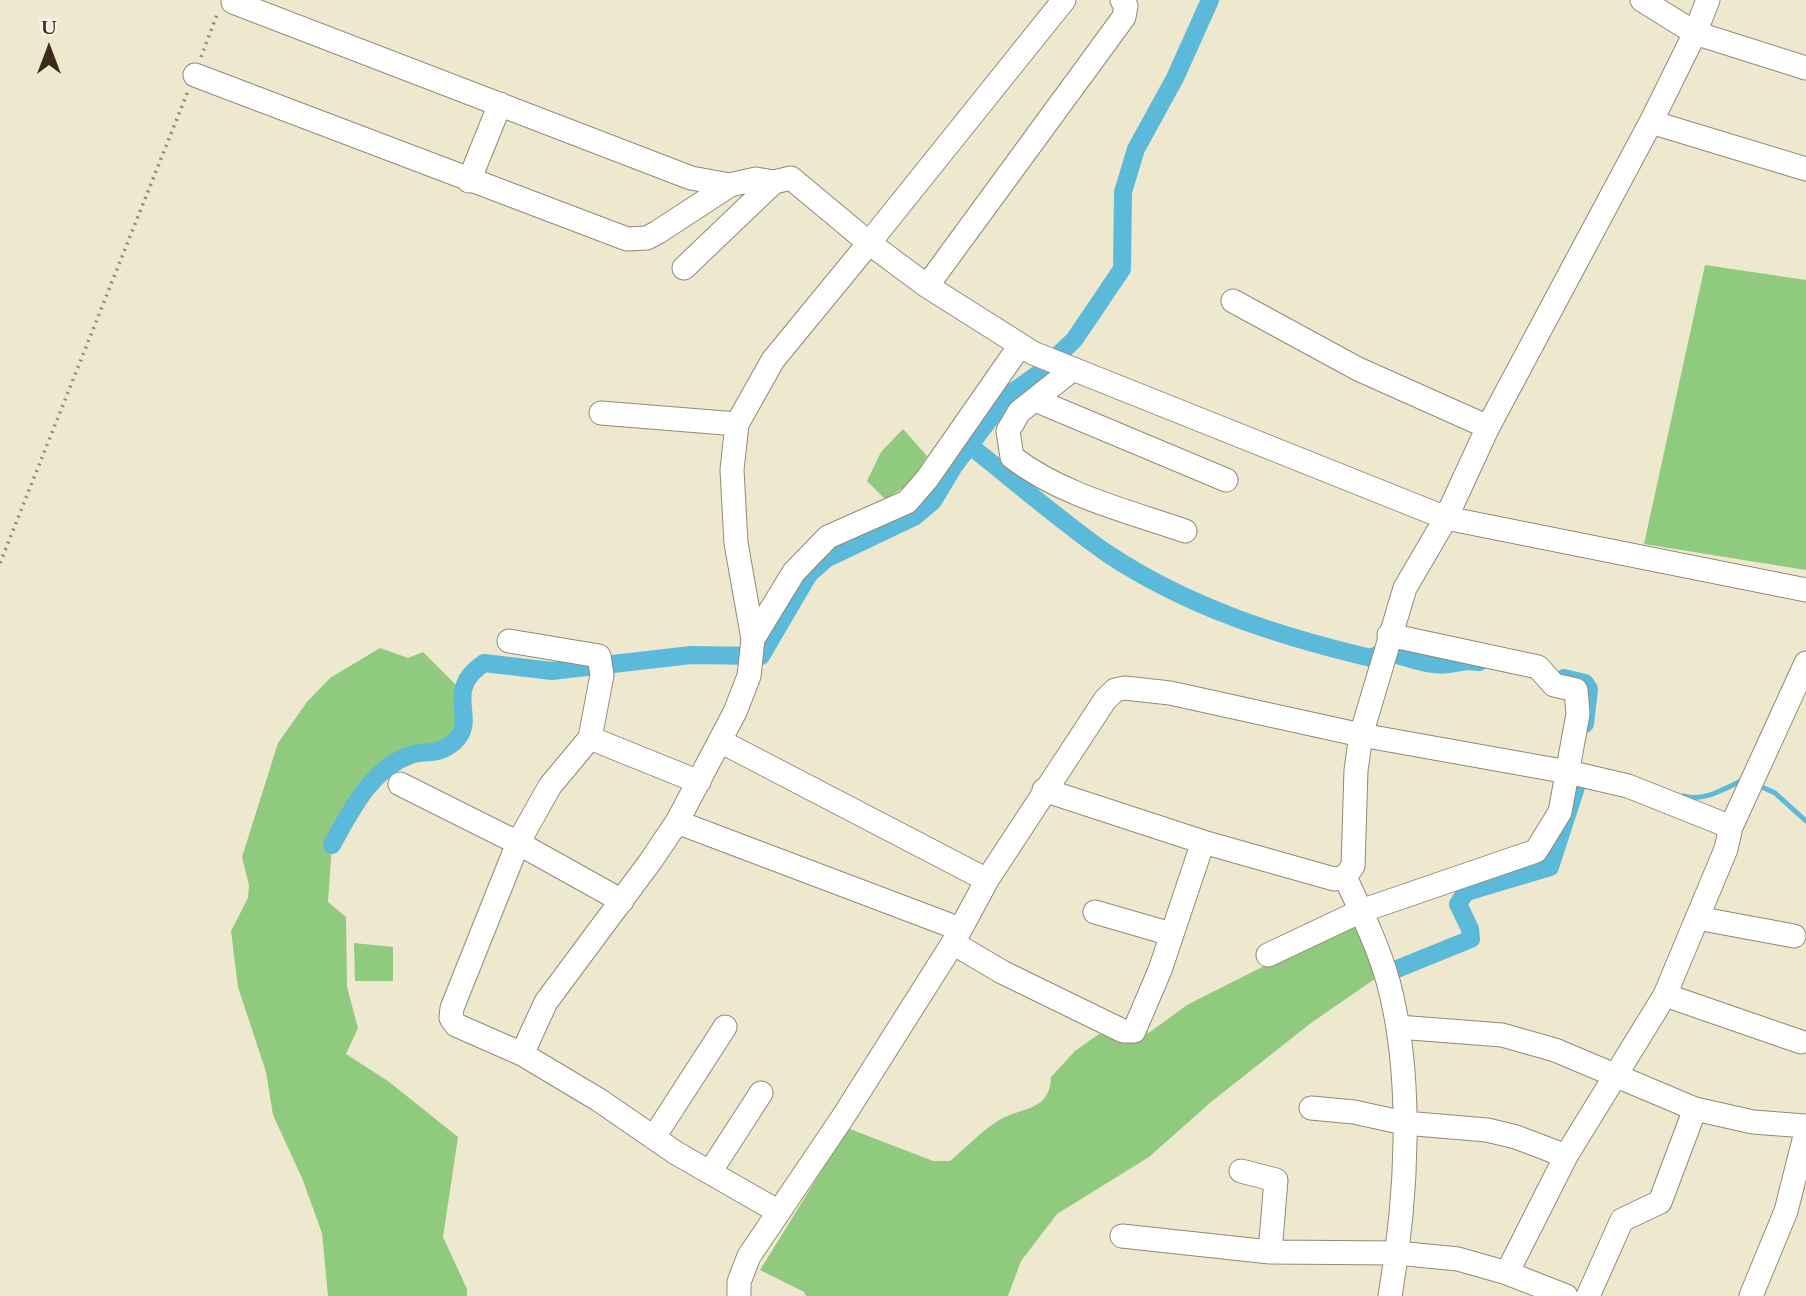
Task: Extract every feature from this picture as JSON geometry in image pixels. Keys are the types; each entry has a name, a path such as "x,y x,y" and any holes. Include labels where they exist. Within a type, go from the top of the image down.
{"street":[{"path":"752,648 736,543 732,470 737,424 773,360 1064,0"},
{"path":"927,286 1124,17 1126,6 1122,0"},
{"path":"1642,0 1695,33 1806,68"},
{"path":"1044,790 1203,842 1334,878 1345,877 1353,866 1356,770 1362,735 1389,635 1405,589 1446,518 1488,427 1651,122 1695,33 1708,0"},
{"path":"228,1 691,178 730,185"},
{"path":"195,75 627,239 647,238 659,232 730,185 756,179 774,182 791,178 802,184 869,243 927,286 1026,350 1065,366 1446,518 1806,590"},
{"path":"469,181 499,104"},
{"path":"1651,122 1806,169"},
{"path":"684,268 774,182"},
{"path":"1233,301 1358,369 1488,427"},
{"path":"522,1054 546,1002 677,822 743,693 752,648 793,572 828,537 907,502 1026,350"},
{"path":"1065,366 1035,400 1018,412 1008,431 1012,457 1033,474 1185,531"},
{"path":"1035,400 1226,480"},
{"path":"601,413 737,424"},
{"path":"1268,955 1361,911 1536,851 1560,812 1578,714 1579,694 1512,660 1389,635"},
{"path":"509,641 599,656 602,668 590,738 550,786 518,843 452,1008 451,1018 456,1025 522,1054 779,1212"},
{"path":"1507,1273 1566,1156 1665,995 1726,849 1731,827 1806,663"},
{"path":"739,1296 739,1282 749,1256 843,1117 1044,790 1105,700 1115,691 1125,688 1194,698 1362,735 1568,772 1628,786 1731,827"},
{"path":"590,738 699,782"},
{"path":"720,741 987,880"},
{"path":"400,784 518,843 622,901"},
{"path":"677,822 956,936 1002,972 1127,1032 1136,1029 1151,994 1203,842"},
{"path":"1345,877 1388,979 1398,1027 1404,1123 1397,1252 1390,1296"},
{"path":"1095,912 1171,934"},
{"path":"1697,918 1794,936"},
{"path":"1665,995 1801,1042"},
{"path":"654,1137 724,1027"},
{"path":"1398,1027 1502,1035 1555,1050 1695,1109 1754,1122 1806,1126"},
{"path":"710,1172 761,1093"},
{"path":"1311,1108 1354,1112 1404,1123 1487,1130 1516,1137 1566,1156"},
{"path":"1588,1296 1622,1220 1660,1202 1695,1109"},
{"path":"1751,1296 1786,1211 1806,1132"},
{"path":"1241,1171 1276,1180 1270,1252"},
{"path":"1122,1236 1270,1252 1397,1252 1458,1259 1507,1273 1542,1292 1566,1296"}],"path":[{"path":"0,563 195,75 228,1"}],"green space":[{"path":"1705,265 1806,280 1806,570 1644,544"},
{"path":"903,429 927,456 910,484 885,499 867,481 881,452"},
{"path":"380,648 408,658 423,652 456,685 459,717 450,737 429,746 410,746 391,756 351,799 328,843 332,845 328,902 346,917 347,987 358,1028 346,1054 388,1081 458,1137 443,1237 467,1289 467,1296 328,1296 322,1233 302,1178 273,1115 266,1072 238,987 231,931 248,898 249,885 242,857 278,743 307,702 330,678"},
{"path":"1353,921 1379,976 1311,1023 1211,1102 1149,1157 1057,1214 1021,1261 1008,1296 806,1296 804,1292 760,1270 850,1129 933,1161 950,1161 994,1123 1041,1102 1046,1096 1051,1077 1075,1051 1099,1034 1125,1042 1150,1032 1187,1005"},
{"path":"354,943 393,947 393,981 355,981"}],"waterway":[{"path":"332,845 363,793 383,771 408,756 442,750 454,742 464,724 462,695 465,684 471,674 484,663 552,671 691,655 761,656 809,574 826,559 914,517 933,501 954,466 995,412 1014,391 1038,374 1074,340 1122,269 1123,192 1136,149 1175,78 1210,0"},
{"path":"969,445 1108,554 1170,590 1235,618 1302,640 1371,658 1379,654"},
{"path":"1397,655 1437,664 1479,662"},
{"path":"1564,678 1585,683 1589,689 1585,724"},
{"path":"1683,796 1706,796 1743,780"},
{"path":"1392,971 1471,939 1470,929 1458,904 1466,892 1550,867 1577,784"},
{"path":"1762,787 1775,793 1806,821"}]}
